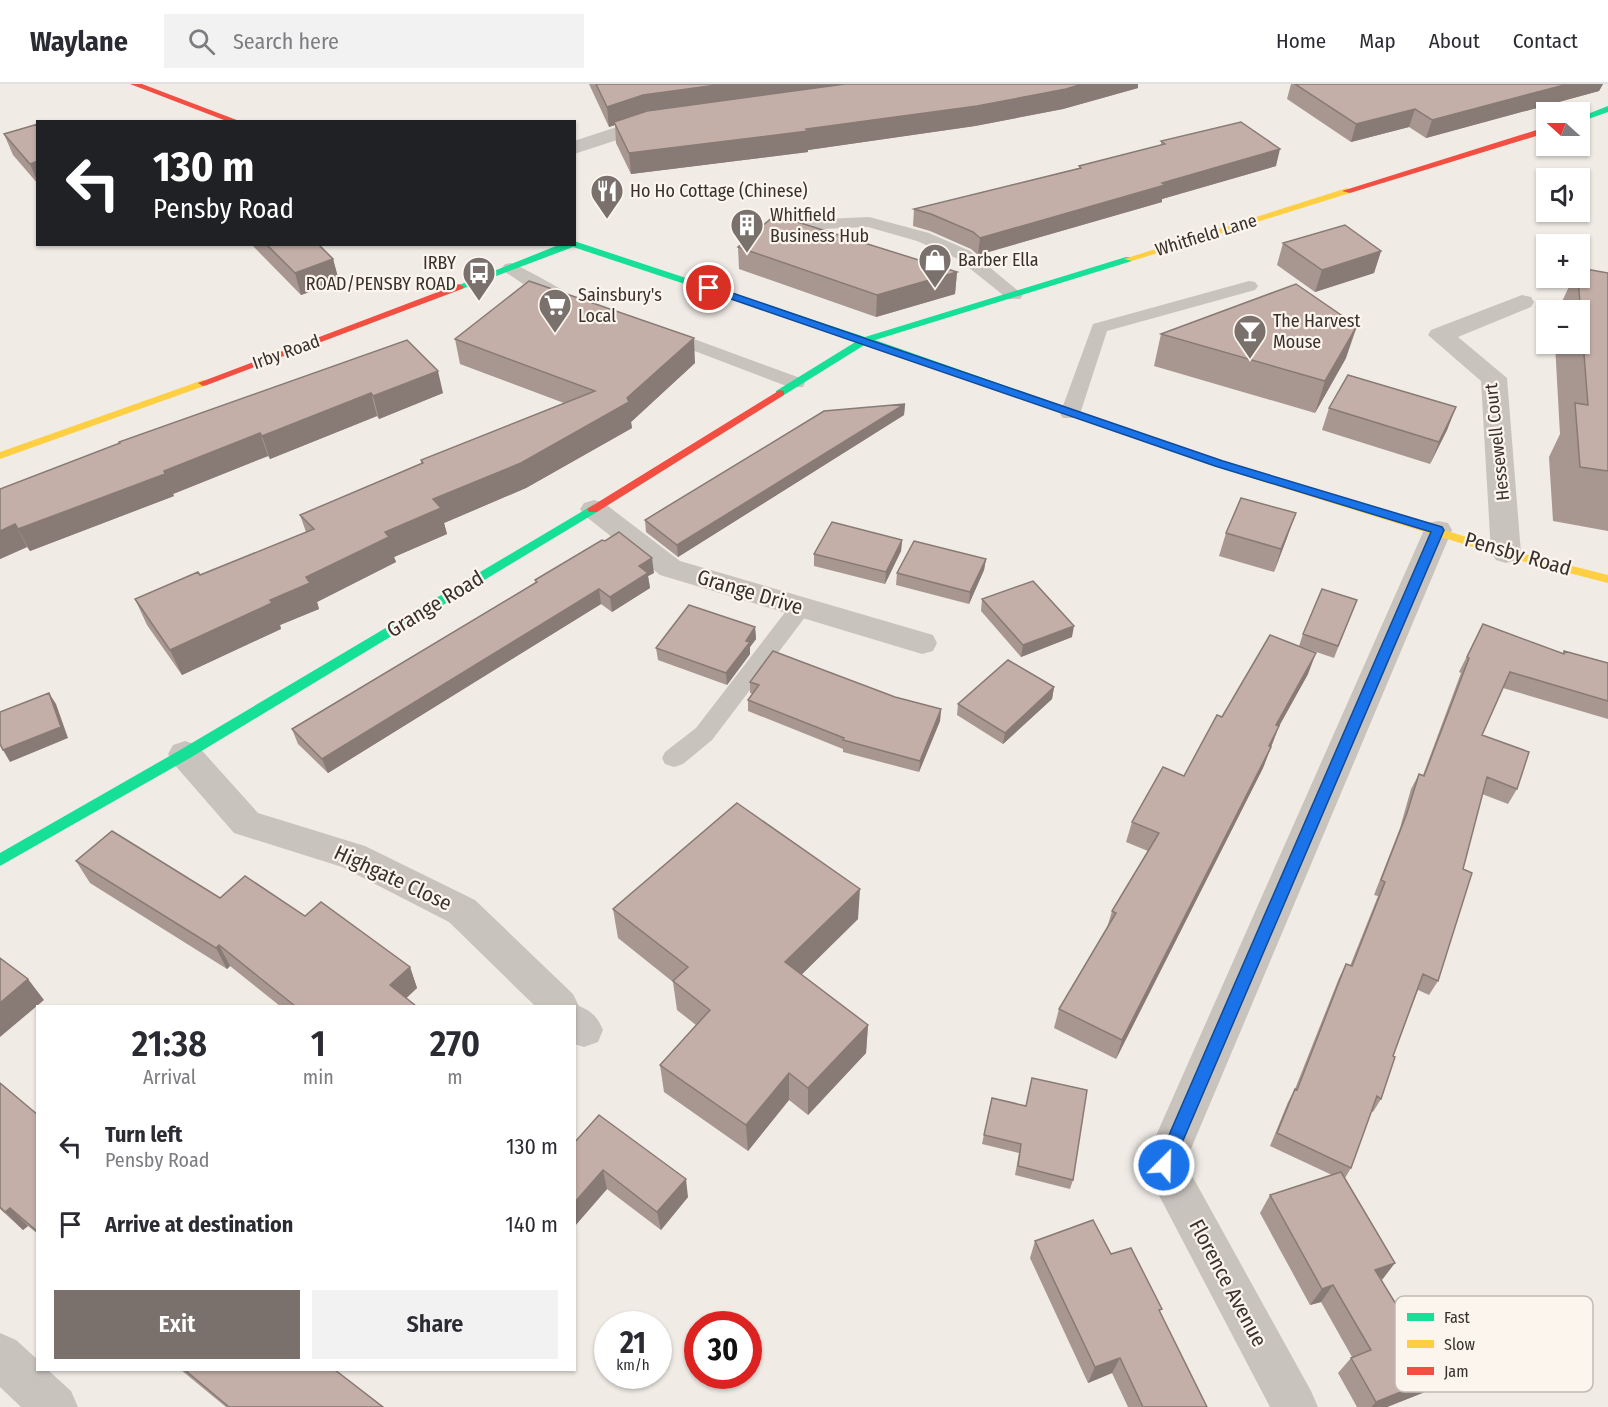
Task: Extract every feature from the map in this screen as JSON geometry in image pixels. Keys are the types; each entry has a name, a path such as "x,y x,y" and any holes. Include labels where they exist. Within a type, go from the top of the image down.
{"street":[{"path":"134,84 233,120"},
{"path":"1590,116 1608,109"},
{"path":"576,147 645,124 680,119"},
{"name":"Whitfield Lane","path":"865,340 1536,133"},
{"name":"Pensby Road","path":"576,245 865,340 1070,414 1219,464 1438,530 1506,554 1608,579"},
{"name":"Irby Road","path":"0,456 328,337 568,246"},
{"name":"Hessewell Court","path":"1506,554 1494,378 1440,335 1522,302"},
{"name":"Grange Road","path":"0,860 185,754 594,509 865,340"},
{"name":"Grange Drive","path":"594,509 670,568 922,643"},
{"name":"Florence Avenue","path":"1295,1407 1164,1165 1438,530"},
{"name":"Highgate Close","path":"185,754 246,823 353,856 462,911 559,1005"},
{"path":"0,1356 55,1407"}],"lane":[{"path":"802,225 869,222 924,237 964,255 1014,295"},
{"path":"511,268 548,291 579,302"},
{"path":"1070,414 1099,328 1249,286"},
{"path":"652,329 796,383"},
{"path":"674,758 704,734 801,607"}],"building":[{"path":"596,84 724,84 643,95 607,107"},
{"path":"845,84 1082,84 977,106 806,129 808,131 629,153 614,122 647,111"},
{"path":"1295,84 1568,84 1432,120 1415,109 1356,124"},
{"path":"1241,122 1280,149 1162,183 1165,185 980,238 973,232 914,209 1081,168 1079,166 1165,144 1161,141"},
{"path":"36,125 36,162 30,164 4,134"},
{"path":"775,215 957,272 877,295 738,247"},
{"path":"1345,225 1381,251 1322,270 1283,243"},
{"path":"268,246 320,246 333,259 295,273"},
{"path":"1590,270 1608,273 1608,471 1580,467 1575,403 1588,405 1584,354 1590,354 1590,300 1580,300 1579,288 1590,288"},
{"path":"529,281 694,338 627,398 629,402 521,463 433,499 441,508 385,532 389,537 306,577 310,583 270,600 272,603 170,650 135,599 198,572 200,575 314,529 300,515 423,463 421,460 595,391 455,339"},
{"path":"1296,284 1357,326 1325,381 1161,334"},
{"path":"407,340 438,371 373,396 371,393 262,436 260,433 164,471 165,474 18,529 15,524 0,531 0,489 119,442"},
{"path":"1348,375 1456,407 1439,442 1329,408"},
{"path":"905,404 677,545 645,520 824,411"},
{"path":"1241,498 1296,513 1281,549 1226,533"},
{"path":"832,522 902,540 886,572 814,554"},
{"path":"619,532 652,558 639,566 648,573 610,597 599,589 322,759 292,729 537,582 535,580"},
{"path":"914,541 986,559 970,592 897,573"},
{"path":"1033,581 1074,626 1023,645 982,599"},
{"path":"1322,589 1357,600 1338,646 1303,634"},
{"path":"689,605 755,627 746,641 750,642 726,673 656,648"},
{"path":"1483,624 1564,654 1564,651 1608,663 1608,701 1510,672 1482,735 1529,752 1517,789 1487,777 1463,869 1472,873 1438,981 1423,974 1393,1056 1395,1057 1381,1099 1377,1096 1351,1168 1277,1133 1295,1089 1297,1090 1346,964 1352,966 1385,882 1381,880 1407,813 1419,774 1424,776 1469,658 1467,657"},
{"path":"1270,635 1316,653 1276,725 1279,726 1269,746 1271,747 1122,1040 1059,1009 1116,913 1112,911 1159,833 1132,822 1163,767 1184,776 1217,715 1222,717"},
{"path":"773,651 895,697 941,709 920,761 843,740 844,738 748,700 759,685 750,682"},
{"path":"1008,660 1054,687 1005,733 958,704"},
{"path":"49,693 61,727 3,750 0,744 0,712"},
{"path":"737,803 860,889 785,962 868,1025 808,1088 789,1073 746,1125 660,1065 710,1010 673,981 688,967 613,909"},
{"path":"112,831 220,898 245,876 305,916 321,902 410,967 390,985 415,1005 294,1005 219,945 216,948 76,861"},
{"path":"0,958 28,979 0,1003"},
{"path":"1032,1078 1087,1090 1073,1180 1018,1166 1021,1144 984,1135 992,1098 1026,1106"},
{"path":"0,1083 36,1113 36,1230 10,1208 5,1212 0,1207"},
{"path":"599,1115 686,1179 657,1212 603,1170 576,1201 576,1141"},
{"path":"1341,1172 1395,1263 1375,1270 1395,1303 1395,1392 1401,1392 1376,1402 1351,1358 1371,1350 1333,1285 1322,1289 1270,1195"},
{"path":"1093,1220 1111,1254 1131,1248 1207,1407 1143,1407 1120,1358 1095,1367 1035,1241"},
{"path":"186,1371 336,1371 383,1407 229,1407"}],"traffic: fast":[{"path":"1590,116 1608,109"},
{"path":"576,245 865,340 1265,478"},
{"path":"459,287 566,246"},
{"path":"780,393 865,340 1129,259"},
{"path":"0,860 185,754 593,509"}],"traffic: slow":[{"path":"1129,259 1347,191"},
{"path":"0,456 203,383"},
{"path":"1265,478 1506,553 1608,579"}],"traffic: jam":[{"path":"134,84 233,120"},
{"path":"1347,191 1536,133"},
{"path":"203,383 459,287"},
{"path":"593,509 780,393"}],"place":[{"name":"Ho Ho Cottage (Chinese)","path":"607,220"},
{"name":"Whitfield Business Hub","path":"747,254"},
{"name":"Barber Ella","path":"935,289"},
{"name":"IRBY ROAD/PENSBY ROAD","path":"479,302"},
{"name":"Sainsbury's Local","path":"555,334"},
{"name":"The Harvest Mouse","path":"1250,360"}],"route":[{"path":"709,288 1219,464 1438,530 1164,1165"}]}
